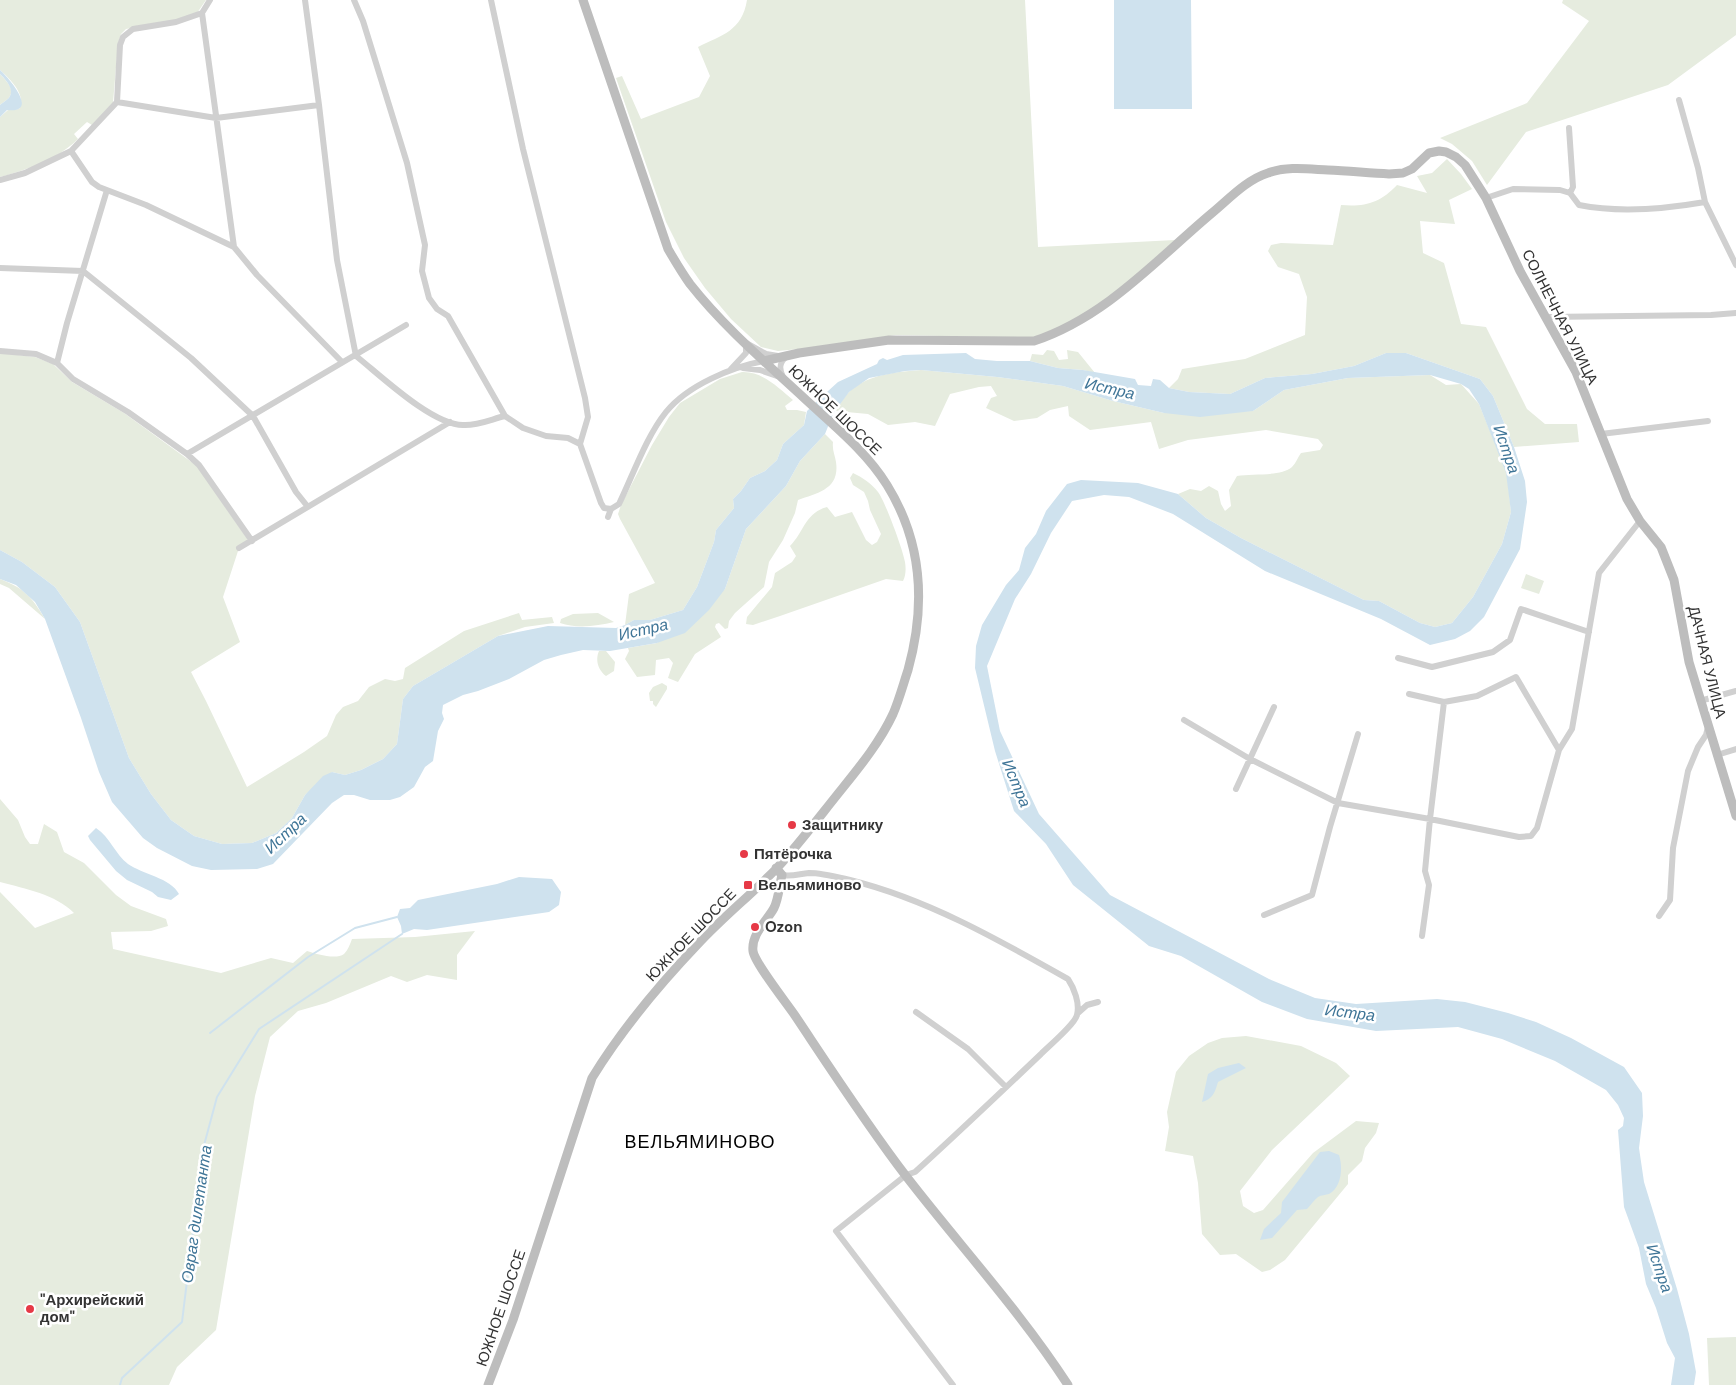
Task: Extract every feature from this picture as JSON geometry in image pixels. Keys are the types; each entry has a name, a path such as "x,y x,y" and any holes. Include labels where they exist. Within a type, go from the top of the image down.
{"street":[{"path":"210,0 202,13 234,247"},
{"path":"305,0 337,260 356,356 421,408 450,422 472,425 505,416"},
{"path":"354,0 363,21 407,163 425,245 422,271 429,298 438,309 448,316 505,416 523,428 546,436 568,438 580,444"},
{"path":"491,0 522,149 585,398 588,417 580,444 601,502 604,508 611,509"},
{"name":"ЮЖНОЕ ШОССЕ","path":"488,1385 513,1320 592,1078 612,1045 661,984 700,942 779,872 859,768 879,739 892,715 912,654 918,624 920,580 908,526 899,506 874,466 715,312 690,283 668,249 583,0"},
{"path":"0,180 24,173 71,151 117,102 120,45 123,37 133,29 176,22 202,13"},
{"path":"1679,100 1698,168 1705,202 1736,265"},
{"path":"117,102 216,118 319,106"},
{"path":"1568,128 1573,187 1570,193"},
{"path":"71,151 92,182 146,205 234,247 257,275 342,362"},
{"name":"СОЛНЕЧНАЯ УЛИЦА","path":"786,357 800,353 889,340 1034,341 1054,335 1110,302 1132,285 1187,234 1256,178 1281,170 1296,168 1389,174 1402,173 1412,169 1429,153 1446,152 1456,157 1465,165 1486,198 1520,271 1576,372 1627,498 1640,521"},
{"path":"1486,198 1513,189 1540,188 1570,193 1579,205 1596,209 1651,208 1705,202"},
{"path":"57,362 107,190"},
{"path":"0,268 83,271 190,358 253,416 296,492 308,507"},
{"path":"1545,317 1736,313"},
{"path":"187,454 406,325"},
{"path":"728,372 746,353 746,343 766,354 786,357"},
{"path":"0,351 36,354 57,362 73,379 128,412 187,454 199,465 252,541"},
{"path":"608,516 611,509 619,504 651,437 666,412 681,396 744,365 786,357"},
{"path":"786,357 781,361 780,366 786,382"},
{"path":"728,372 751,367 769,373 786,382"},
{"path":"1600,434 1708,421"},
{"path":"239,548 450,422"},
{"path":"1184,720 1250,760 1338,803 1519,837 1530,836 1537,828 1559,750 1572,729 1599,573 1640,521"},
{"name":"ДАЧНАЯ УЛИЦА","path":"1640,521 1661,546 1674,580 1689,662 1736,816"},
{"path":"1398,658 1432,666 1493,652 1510,640 1521,609 1588,632"},
{"path":"1410,694 1444,702 1477,696 1516,677 1559,750"},
{"path":"1700,701 1736,691"},
{"path":"1422,936 1429,885 1426,871 1430,819 1444,702"},
{"path":"1236,789 1274,708"},
{"path":"1659,916 1670,900 1673,848 1688,771 1698,746 1706,735 1708,726"},
{"path":"1264,915 1312,895 1330,826 1358,734"},
{"path":"1717,755 1736,749"},
{"path":"1068,1385 1047,1352 906,1175 849,1097 783,996 755,958 753,940 773,909 779,872 790,876 811,873 851,880 885,891 979,930 1068,979 1074,989 1078,1013"},
{"path":"953,1385 836,1231 906,1175 915,1172 1060,1036 1075,1020 1078,1013 1087,1005 1098,1002"},
{"path":"916,1012 968,1049 1006,1088"}],"shaded area":[{"path":"0,0 206,0 195,16 126,29 121,34 118,43 113,103 92,125 87,122 74,134 78,139 52,158 21,171 0,177 0,117 8,110 19,109 21,98 16,88 0,70"},
{"path":"747,0 1025,0 1038,247 1175,240 1122,289 1063,328 1030,338 896,335 819,347 778,351 761,347 731,319 705,288 684,258 666,222 616,78 622,76 641,119 699,97 710,76 698,47 730,31 741,19"},
{"path":"1563,0 1736,0 1736,35 1668,85 1526,132 1487,185 1472,161 1452,144 1440,138 1527,103 1589,21 1562,3"},
{"path":"0,74 9,84 11,93 0,105"},
{"path":"1447,159 1472,189 1449,200 1455,224 1420,221 1423,253 1444,263 1461,324 1486,327 1527,409 1545,424 1577,424 1579,442 1514,447 1493,396 1480,379 1406,353 1386,353 1354,366 1312,374 1265,378 1230,394 1189,392 1169,388 1178,379 1182,369 1245,359 1305,335 1307,297 1299,274 1278,267 1268,251 1271,245 1281,243 1333,245 1341,205 1365,204 1378,200 1397,185 1427,193 1417,176 1432,173"},
{"path":"1047,350 1054,351 1059,360 1068,359 1067,350 1078,352 1095,373 1058,368 1030,361 1032,354 1043,355"},
{"path":"0,353 35,357 53,364 72,382 124,413 197,466 248,540 239,548 223,597 240,642 191,672 247,787 327,736 336,715 343,707 358,701 369,687 385,679 395,681 403,679 405,668 464,631 519,613 522,620 552,617 554,623 525,627 498,636 413,686 403,699 397,744 383,759 361,770 345,775 332,772 305,795 292,818 276,833 252,843 222,844 194,836 171,820 151,794 129,758 80,622 55,587 22,562 0,550"},
{"path":"921,370 997,377 1063,386 1113,401 1164,413 1253,411 1284,390 1348,378 1430,375 1446,385 1461,384 1479,404 1507,473 1511,512 1502,544 1473,597 1452,623 1435,627 1420,623 1379,601 1364,600 1241,538 1206,518 1178,494 1190,489 1201,491 1209,486 1218,491 1225,511 1231,506 1229,490 1237,476 1287,470 1292,467 1301,453 1320,450 1323,445 1318,439 1266,430 1188,440 1159,449 1151,422 1090,430 1069,416 1068,406 1050,410 1037,418 1014,421 986,408 991,398 997,396 991,386 950,394 935,426 915,422 888,425 868,414 836,411 848,393 857,385 874,377"},
{"path":"742,372 749,372 763,377 782,390 793,400 785,406 787,410 806,412 804,425 783,444 777,460 765,471 750,478 733,499 734,508 716,530 714,542 697,587 683,610 650,620 634,620 625,625 629,594 655,583 620,519 618,514 621,505 652,445 680,403 720,379"},
{"path":"825,434 833,442 836,462 835,478 831,484 820,492 798,500 795,513 783,540 769,562 764,587 735,613 729,621 728,628 725,629 719,623 716,624 715,627 721,637 695,654 678,682 668,678 673,663 669,658 656,660 655,675 637,677 625,659 629,651 628,648 657,643 725,589 746,529 786,486 800,461"},
{"path":"853,473 873,486 885,505 904,556 906,569 903,581 886,579 753,625 746,624 747,617 772,587 775,573 792,562 796,556 790,546 809,518 820,510 827,507 835,517 852,512 866,540 872,545 877,542 881,534 864,492 853,485 850,478"},
{"path":"1526,574 1544,581 1539,594 1521,588"},
{"path":"0,579 27,594 45,619 9,588 0,584"},
{"path":"598,613 614,622 587,626 573,626 560,623 561,619 573,614"},
{"path":"599,651 606,651 615,662 614,671 606,676 598,665"},
{"path":"662,683 667,686 667,689 656,707 653,701 650,701 649,693 653,687"},
{"path":"0,799 18,820 30,844 38,844 44,824 57,832 64,852 84,863 116,895 131,906 166,919 168,926 151,931 111,932 113,949 221,973 271,958 293,963 307,951 326,956 340,956 347,951 352,939 415,937 475,931 457,955 457,980 427,975 407,982 391,976 326,1003 298,1011 270,1037 255,1096 216,1330 177,1367 169,1385 0,1385 0,892 35,928 74,913 66,906 49,897 0,882"},
{"path":"1246,1036 1301,1046 1336,1063 1350,1076 1272,1150 1240,1191 1243,1206 1254,1213 1263,1210 1313,1153 1356,1121 1379,1123 1376,1133 1365,1148 1362,1161 1348,1175 1348,1184 1285,1260 1270,1270 1262,1272 1236,1254 1220,1255 1202,1234 1198,1183 1193,1156 1165,1151 1169,1127 1167,1112 1176,1072 1189,1056 1208,1043 1222,1038"},
{"path":"1736,1337 1736,1385 1709,1385 1707,1338"}],"water":[{"path":"1114,0 1191,0 1192,109 1114,109"},
{"path":"0,70 15,87 22,101 21,107 17,110 7,110 0,117 0,105 8,99 11,90 0,74"},
{"name":"Истра","path":"966,353 975,359 1030,361 1058,368 1083,370 1135,379 1138,385 1151,386 1153,379 1160,380 1169,388 1189,392 1230,394 1265,378 1312,374 1354,366 1386,353 1406,353 1480,379 1493,396 1514,447 1525,481 1527,502 1520,549 1484,617 1470,631 1455,639 1430,645 1381,619 1265,571 1173,514 1129,497 1104,495 1072,501 1051,533 1031,574 1015,599 987,666 1000,731 1039,814 1110,895 1269,979 1315,998 1356,1004 1437,999 1465,1002 1536,1022 1571,1038 1624,1067 1642,1093 1643,1116 1639,1148 1644,1182 1689,1334 1696,1372 1694,1385 1671,1385 1675,1358 1667,1343 1646,1284 1639,1248 1624,1207 1618,1130 1623,1126 1624,1118 1618,1105 1606,1090 1555,1061 1502,1039 1458,1027 1376,1031 1307,1019 1262,1002 1181,956 1149,946 1073,885 1046,844 1014,811 995,751 975,668 976,646 982,625 1006,585 1019,570 1025,548 1036,534 1046,511 1067,484 1081,480 1138,483 1178,494 1206,518 1241,538 1364,600 1379,601 1420,623 1435,627 1452,623 1473,597 1502,544 1511,512 1506,473 1479,404 1469,389 1461,384 1430,375 1348,378 1284,390 1253,411 1200,417 1164,413 1113,401 1063,386 997,377 921,370 869,378 849,392 833,414 825,434 800,461 786,486 746,529 725,589 709,610 685,633 657,643 610,651 583,650 544,660 509,679 463,695 443,705 442,713 444,719 438,731 433,761 425,767 414,787 400,797 390,800 370,800 354,795 344,795 332,803 273,864 257,869 211,870 192,866 157,848 143,838 112,802 99,772 45,619 35,602 16,585 0,579 0,550 22,562 55,587 80,622 129,758 151,794 171,820 194,836 222,844 252,843 276,833 292,818 305,795 323,776 332,772 345,775 361,770 383,759 397,744 403,699 413,686 498,636 548,626 616,628 634,620 650,620 683,610 697,587 714,542 716,530 734,508 733,499 750,478 765,471 777,460 783,444 804,425 807,411 817,401 838,382 877,364 883,358 887,360 903,355"},
{"path":"96,828 128,864 170,884 179,894 171,900 158,897 127,880 116,871 90,840 88,836"},
{"path":"519,877 552,879 561,892 559,905 549,912 427,930 414,929 402,934 397,917 400,909 410,908 418,900 497,884"},
{"path":"1239,1063 1246,1068 1218,1082 1213,1095 1202,1102 1208,1074 1218,1068"},
{"path":"1329,1151 1339,1155 1341,1171 1337,1187 1329,1194 1318,1197 1307,1209 1297,1210 1272,1238 1260,1240 1264,1229 1281,1213 1282,1202 1320,1152"}],"waterway":[{"path":"210,1033 308,957 355,928 397,917"},
{"name":"Овраг дилетанта","path":"120,1385 122,1378 182,1322 203,1149 217,1097 259,1029 402,934"}],"place":[{"name":"Защитнику","path":"792,825"},
{"name":"Пятёрочка","path":"744,854"},
{"name":"Вельяминово","path":"748,885"},
{"name":"Ozon","path":"755,927"},
{"name":"\"Архирейский дом\"","path":"30,1309"}],"district":[{"name":"ВЕЛЬЯМИНОВО","path":"700,1142"}]}
